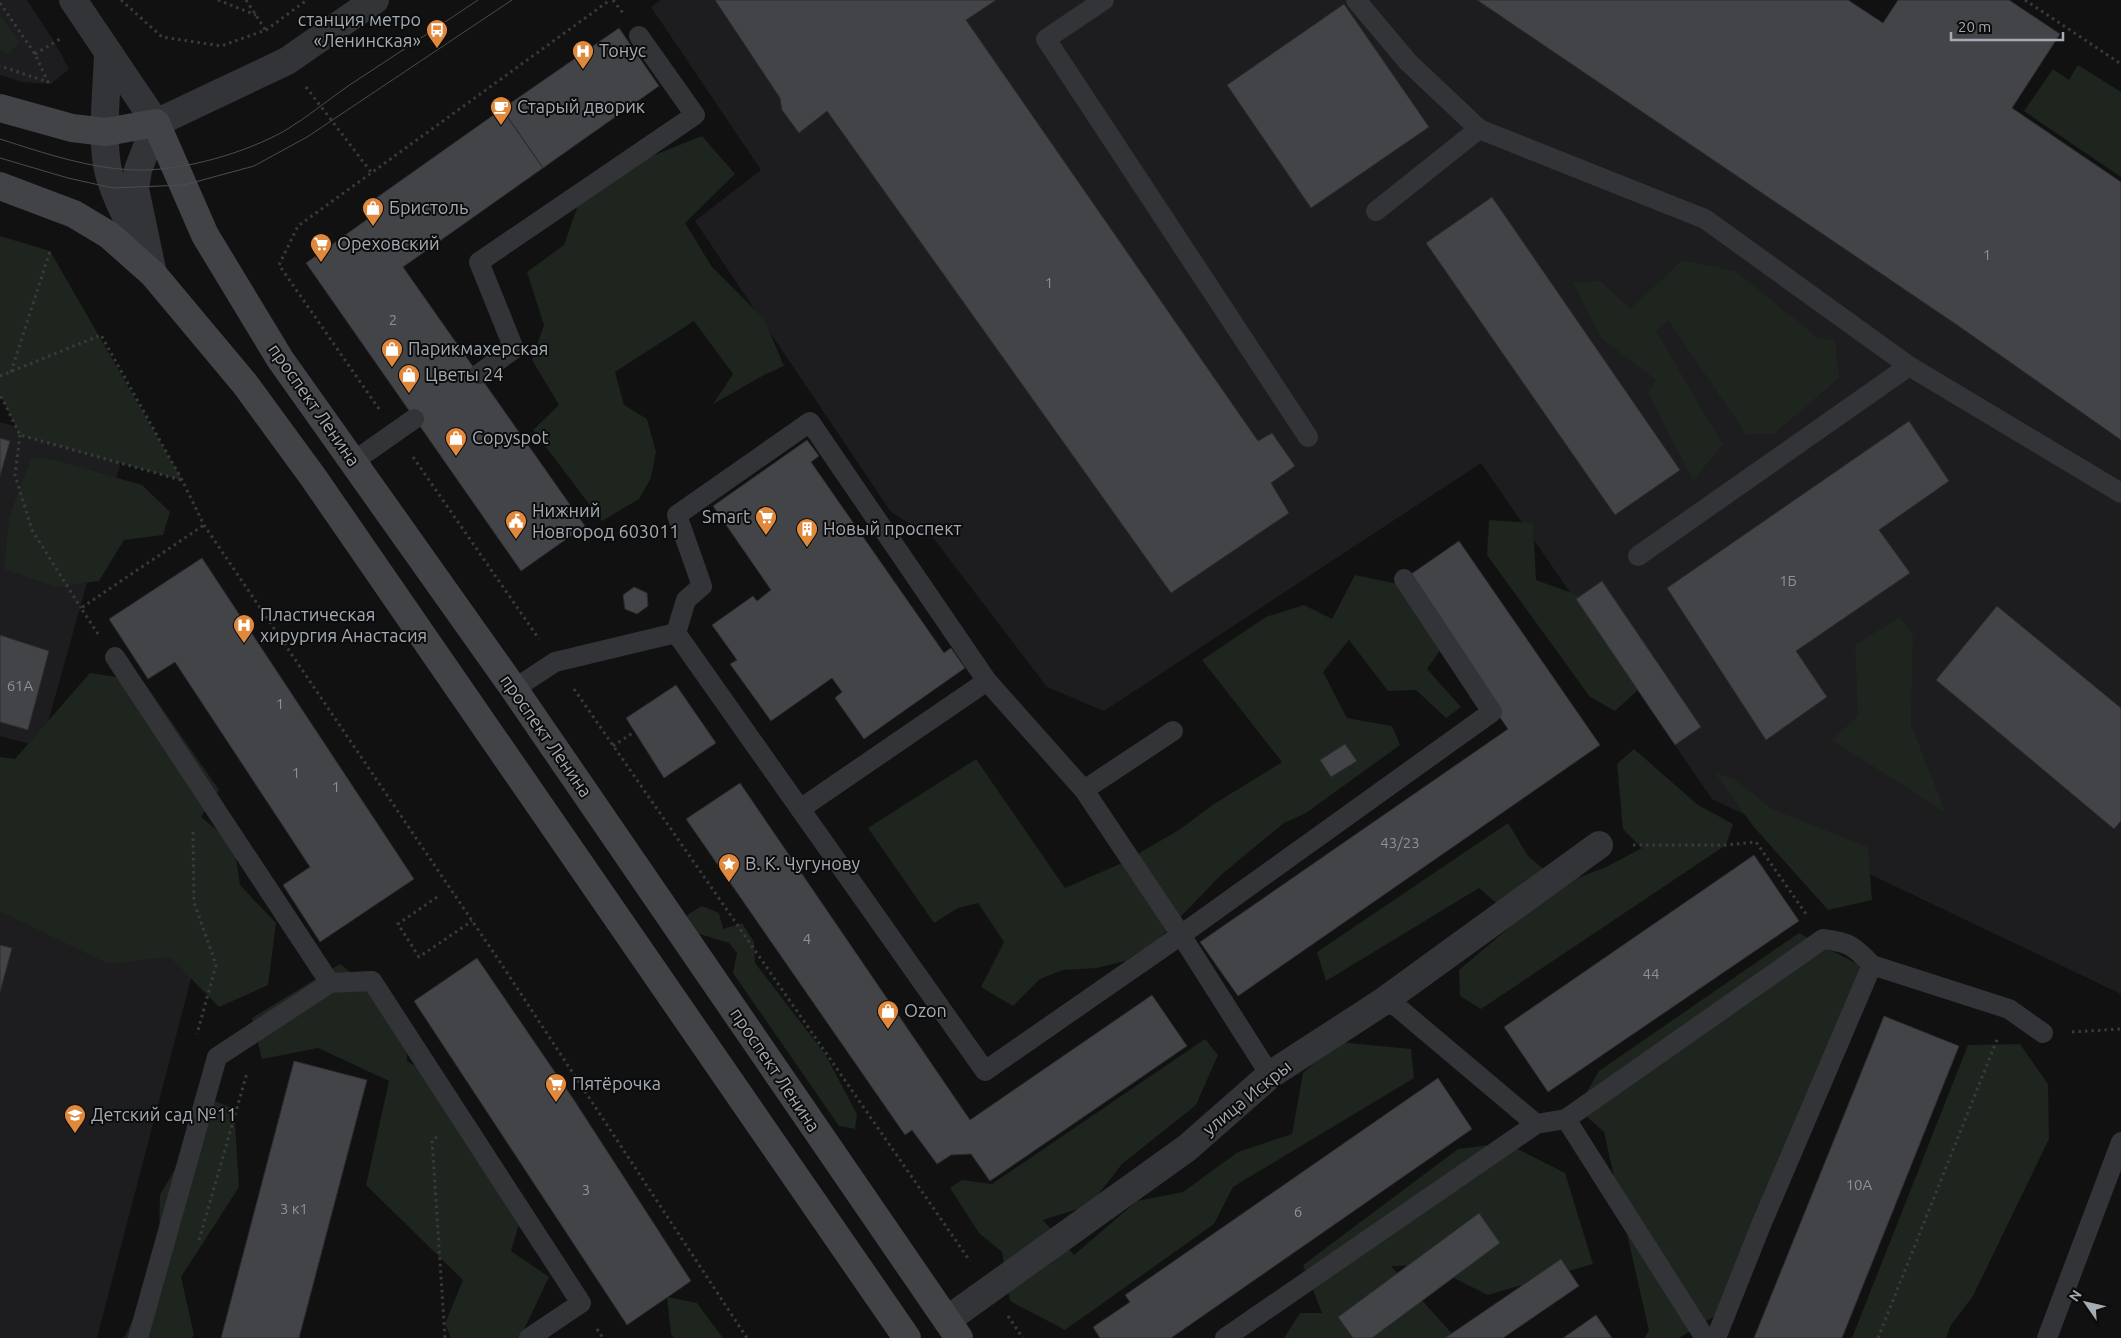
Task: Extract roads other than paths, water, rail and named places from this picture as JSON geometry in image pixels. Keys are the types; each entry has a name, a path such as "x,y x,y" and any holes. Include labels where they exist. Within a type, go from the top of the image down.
{"main road":[{"path":"0,108 72,128 106,132 156,123"},
{"name":"проспект Ленина","path":"156,123 205,235 280,359 514,689 953,1329"},
{"path":"0,186 74,214 109,235 153,274 245,384 313,477 907,1338"}],"street":[{"path":"73,0 108,55 156,123"},
{"path":"153,274 135,189 138,170 156,123 287,60 375,0"},
{"path":"108,55 107,168 113,188 153,274"},
{"name":"улица Искры","path":"953,1329 990,1290 1187,1148 1270,1075 1381,1003 1599,845"}],"lane":[{"path":"1104,0 1046,39 1308,438"},
{"path":"1356,0 1408,62 1479,129 1705,219 1909,366 2121,493"},
{"path":"479,374 514,349 479,262 695,115 640,36"},
{"path":"1376,211 1479,129"},
{"path":"1638,556 1909,366"},
{"path":"354,461 414,419"},
{"path":"676,633 686,600 702,586 676,515 810,422 987,681 1084,790 1181,935 1270,1075"},
{"path":"676,633 984,1071 1181,935 1492,712 1404,579"},
{"path":"514,689 555,662 676,633"},
{"path":"115,657 330,983"},
{"path":"800,810 987,681"},
{"path":"1084,790 1173,731"},
{"path":"1226,1338 1536,1124 1566,1119 1823,939 1844,942 1861,953 1872,965 2009,1009 2044,1033"},
{"path":"1716,1338 1765,1216 1872,965"},
{"path":"138,1338 217,1057 330,983 372,982 460,1120 581,1303 529,1338"},
{"path":"1381,1003 1396,1006 1536,1124"},
{"path":"1566,1119 1705,1338"},
{"path":"2047,1338 2121,1142"}],"tram line":[{"path":"0,139 67,159 119,169 155,170 214,159 252,146 286,130 351,84 478,0"},
{"path":"0,158 68,178 113,188 184,185 254,166 307,137 512,0"}],"place":[{"name":"станция метро «Ленинская»","path":"437,49"},
{"name":"Тонус","path":"583,70"},
{"name":"Старый дворик","path":"501,126"},
{"name":"Бристоль","path":"373,227"},
{"name":"Ореховский","path":"321,263"},
{"name":"Парикмахерская","path":"392,368"},
{"name":"Цветы 24","path":"409,394"},
{"name":"Copyspot","path":"456,457"},
{"name":"Smart","path":"766,536"},
{"name":"Нижний Новгород 603011","path":"516,540"},
{"name":"Новый проспект","path":"807,548"},
{"name":"Пластическая хирургия Анастасия","path":"244,644"},
{"name":"В. К. Чугунову","path":"729,883"},
{"name":"Ozon","path":"888,1030"},
{"name":"Пятёрочка","path":"556,1103"},
{"name":"Детский сад №11","path":"75,1134"}]}
